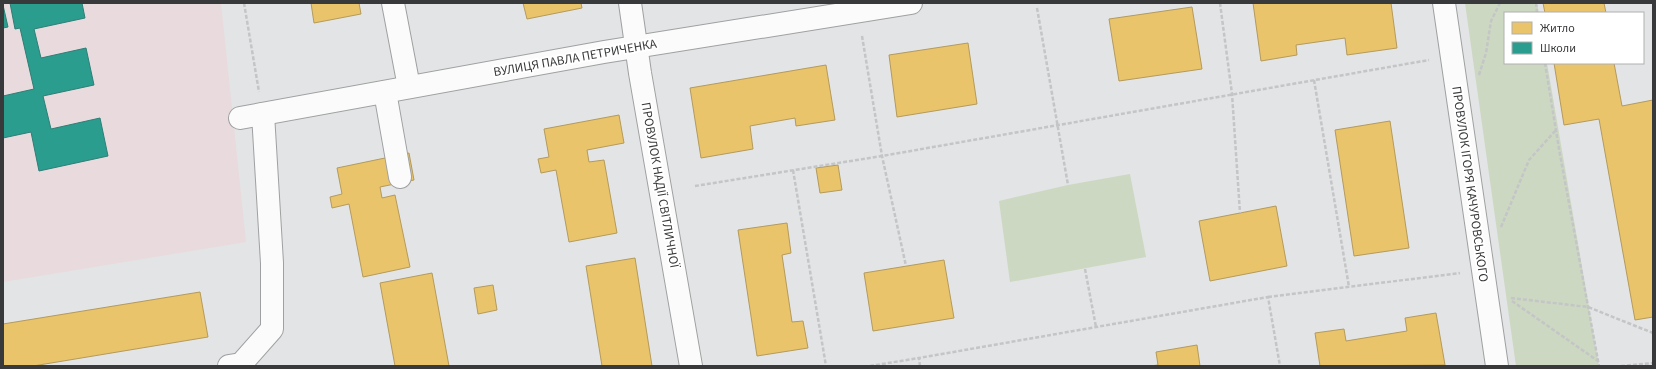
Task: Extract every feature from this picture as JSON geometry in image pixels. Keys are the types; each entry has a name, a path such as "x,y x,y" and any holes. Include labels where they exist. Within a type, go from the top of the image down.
{"street":[{"path":"393,3 409,88"},
{"name":"ПРОВУЛОК НАДІЇ СВІТЛИЧНОЇ","path":"630,3 640,73 691,366"},
{"name":"ВУЛИЦЯ ПАВЛА ПЕТРИЧЕНКА","path":"240,118 637,47 911,3"},
{"name":"ПРОВУЛОК ІГОРЯ КАЧУРОВСЬКОГО","path":"1444,3 1496,366"},
{"path":"385,92 400,177"},
{"path":"229,366 241,364 272,329 272,263 263,114"}],"path":[{"path":"244,3 263,114"},
{"path":"1220,3 1232,94 1240,213"},
{"path":"1478,78 1486,53 1491,21 1500,3"},
{"path":"1038,8 1068,185"},
{"path":"862,36 882,156 906,266"},
{"path":"695,186 882,156 1431,59"},
{"path":"1545,64 1599,366"},
{"path":"1314,80 1349,287"},
{"path":"1500,229 1529,160 1556,129"},
{"path":"793,170 826,366"},
{"path":"1085,269 1096,327"},
{"path":"870,366 1268,297 1462,273"},
{"path":"1268,297 1280,366"},
{"path":"1598,361 1507,297 1588,307 1653,333"},
{"path":"919,358 920,366"},
{"path":"1621,366 1653,363"}],"shaded area":[{"path":"3,3 221,3 246,242 3,282"}],"green space":[{"path":"1465,3 1537,3 1539,12 1504,12 1504,64 1547,64 1599,366 1516,366"},
{"path":"1130,174 1146,257 1010,282 999,201 1068,185"}],"building: Житло":[{"path":"311,3 359,3 361,14 314,23"},
{"path":"523,3 581,3 582,8 527,19"},
{"path":"1253,3 1391,3 1397,48 1347,55 1345,38 1296,45 1297,55 1261,61"},
{"path":"1543,3 1604,3 1606,12 1545,12"},
{"path":"1192,7 1202,69 1119,81 1109,19"},
{"path":"968,43 977,104 897,117 889,55"},
{"path":"1554,64 1614,64 1622,106 1653,100 1653,317 1635,320 1599,119 1564,125"},
{"path":"826,65 835,120 796,126 795,118 750,126 753,149 701,158 690,88"},
{"path":"619,115 624,143 587,150 589,162 604,160 617,233 569,242 556,170 541,173 538,159 549,157 544,129"},
{"path":"1390,121 1409,248 1354,256 1335,130"},
{"path":"409,153 414,180 380,187 382,198 395,195 410,267 363,277 349,204 332,208 330,197 342,194 337,168"},
{"path":"838,165 842,190 820,193 816,168"},
{"path":"1276,206 1287,266 1210,281 1199,221"},
{"path":"787,223 791,253 782,255 792,322 803,321 808,348 757,356 738,230"},
{"path":"635,258 652,366 602,366 586,266"},
{"path":"944,260 954,318 873,331 864,273"},
{"path":"432,273 449,366 395,366 380,283"},
{"path":"493,285 497,310 478,314 474,288"},
{"path":"200,292 208,337 33,366 3,366 3,324"},
{"path":"1436,313 1445,365 1320,366 1315,333 1344,329 1346,341 1407,331 1405,318"},
{"path":"1197,345 1200,366 1150,366 1158,365 1156,352"}],"building: Школи":[{"path":"10,3 82,3 85,18 34,29 41,58 86,48 94,85 43,96 51,129 100,118 108,156 39,171 31,132 3,138 3,96 34,89 20,28 15,29"},
{"path":"3,5 8,27 3,28"}]}
